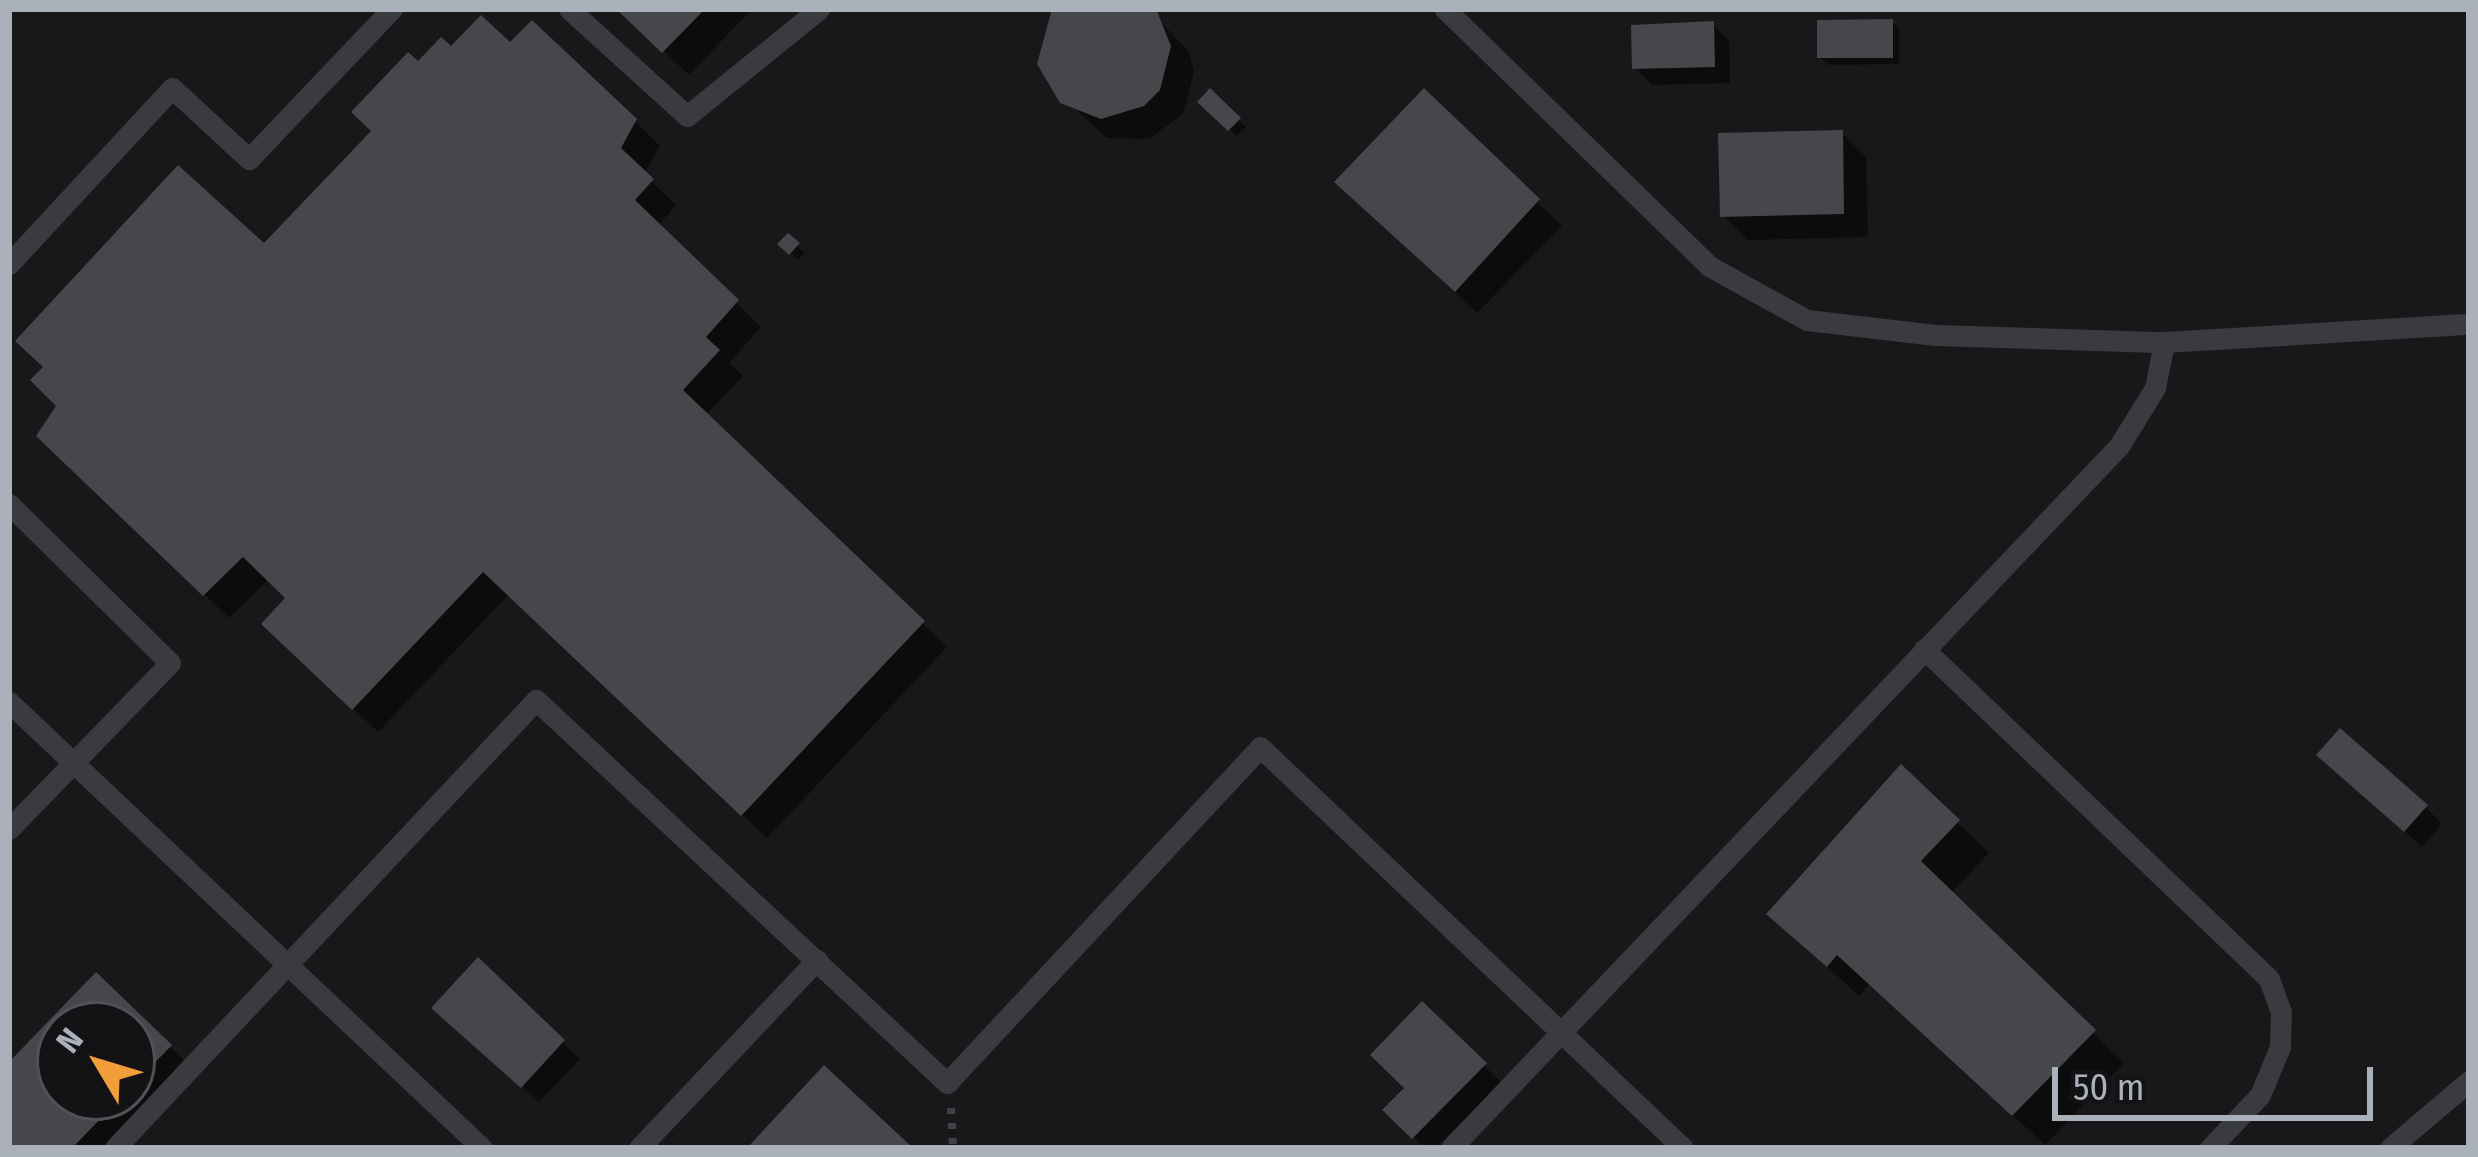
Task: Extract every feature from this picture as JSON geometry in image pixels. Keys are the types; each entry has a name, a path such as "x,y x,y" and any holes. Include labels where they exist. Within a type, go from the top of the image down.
{"lane":[{"path":"9,263 172,88 249,159 392,9"},
{"path":"569,9 687,116 819,9"},
{"path":"1445,9 1709,266 1807,320 1935,335 2164,342 2469,324"},
{"path":"1451,1148 2119,446 2155,388 2164,342"},
{"path":"9,504 170,663 9,829"},
{"path":"1924,649 2269,979 2281,1012 2280,1047 2260,1095 2210,1148"},
{"path":"115,1148 536,700 947,1083 1260,747 1684,1148"},
{"path":"9,702 482,1148"},
{"path":"639,1148 817,960"},
{"path":"2390,1148 2469,1082"}],"building":[{"path":"616,9 705,9 662,53"},
{"path":"1052,9 1156,9 1171,46 1160,90 1144,106 1101,119 1060,103 1037,64"},
{"path":"481,15 510,42 532,20 637,119 621,148 654,179 635,200 739,300 706,337 720,350 683,390 925,621 741,816 483,572 352,710 261,624 285,598 243,557 203,596 36,436 56,406 30,380 43,367 15,341 178,165 264,243 371,131 351,112 408,52 418,61 441,37 451,46"},
{"path":"1893,19 1893,58 1817,58 1817,20"},
{"path":"1714,21 1715,67 1632,69 1631,25"},
{"path":"1210,88 1241,118 1228,131 1197,102"},
{"path":"1424,88 1540,199 1455,292 1334,182"},
{"path":"1843,130 1844,214 1720,217 1718,133"},
{"path":"788,233 800,243 789,255 777,244"},
{"path":"2340,728 2428,805 2404,832 2316,755"},
{"path":"1901,764 1960,820 1921,861 2096,1030 2012,1116 1837,955 1827,967 1766,914"},
{"path":"478,957 565,1040 521,1088 431,1008"},
{"path":"96,972 126,1001 68,1001"},
{"path":"1422,1001 1487,1063 1412,1139 1382,1110 1404,1088 1370,1055"},
{"path":"156,1030 172,1045 156,1061"},
{"path":"36,1034 36,1121 98,1121 72,1148 9,1148 9,1062"},
{"path":"824,1065 913,1148 747,1148"}]}
